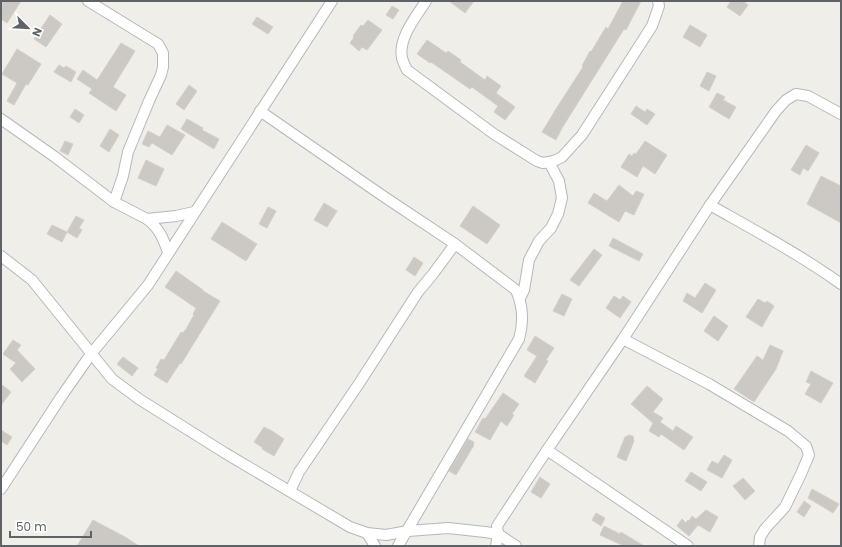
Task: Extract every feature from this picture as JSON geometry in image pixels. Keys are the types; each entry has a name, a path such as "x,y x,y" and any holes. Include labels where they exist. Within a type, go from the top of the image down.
{"street":[{"path":"88,1 158,44 163,53 163,67 161,75 128,152 123,176 114,202"},
{"path":"1,489 91,354 148,285 332,1"},
{"path":"426,1 406,32 403,43 402,59 407,70 494,134 537,161 544,163 556,160 562,156 582,135 652,26 659,6 658,1"},
{"path":"496,546 498,534 497,526 546,450 623,339 710,205 776,112 786,100 796,94 808,96 841,114"},
{"path":"260,111 455,244 516,290 520,298 523,316 519,339 398,546"},
{"path":"1,119 55,157 114,202 147,219 156,226 168,252"},
{"path":"520,298 524,290 529,260 538,241 551,228 558,214 562,198 558,181 549,162"},
{"path":"710,205 768,238 826,273 841,284"},
{"path":"147,219 176,216 194,212"},
{"path":"290,491 299,472 364,376 418,292 455,244"},
{"path":"1,256 32,280 112,379 139,400 350,527 367,533 386,535 408,530 448,528 498,534 516,546"},
{"path":"623,339 709,384 788,430 806,446 809,455 786,507 765,529 760,537 759,546"},
{"path":"546,450 688,546"},
{"path":"367,533 375,546"}],"building":[{"path":"4,1 21,1 7,23 1,19 1,5"},
{"path":"449,1 474,1 465,13"},
{"path":"623,1 641,1 626,30 624,29 556,140 542,132 583,67 582,66 590,51 591,52 606,27 608,29"},
{"path":"731,1 743,1 748,5 740,16 727,7"},
{"path":"392,6 399,10 393,19 386,15"},
{"path":"50,15 62,24 46,47 34,39"},
{"path":"257,17 273,27 268,34 252,24"},
{"path":"368,20 382,30 367,50 362,47 359,51 350,43 361,25 363,26"},
{"path":"690,25 707,35 700,47 683,37"},
{"path":"427,40 446,53 448,51 461,60 460,62 485,80 487,76 501,86 496,93 515,107 505,120 494,112 498,106 472,87 470,89 417,54"},
{"path":"121,43 135,51 113,87 126,95 116,111 89,93 92,89 77,79 83,70 97,80"},
{"path":"17,49 41,64 28,85 26,84 14,105 7,101 17,83 2,74"},
{"path":"59,65 64,68 66,66 76,72 71,82 54,72"},
{"path":"707,72 716,76 709,91 700,86"},
{"path":"189,85 197,91 184,110 176,104"},
{"path":"717,93 725,97 723,100 736,107 729,119 709,107"},
{"path":"636,106 645,112 647,109 655,114 647,125 631,114"},
{"path":"75,109 84,115 79,123 70,117"},
{"path":"187,119 203,128 202,130 219,139 214,149 181,129"},
{"path":"167,125 185,135 172,155 152,143 149,147 142,144 148,131 160,137"},
{"path":"110,129 119,135 109,152 100,146"},
{"path":"65,141 73,144 68,155 60,151"},
{"path":"645,141 667,155 655,174 643,166 637,177 621,167 629,154 632,156 634,153 636,154"},
{"path":"806,145 819,153 808,171 803,168 800,175 791,170"},
{"path":"146,160 164,169 156,186 138,178"},
{"path":"821,176 841,186 841,223 807,204"},
{"path":"619,185 633,196 636,191 644,194 634,215 625,211 619,222 588,203 594,193 607,201"},
{"path":"324,203 337,211 327,227 314,220"},
{"path":"473,206 500,225 487,244 460,226"},
{"path":"268,207 276,211 267,228 259,224"},
{"path":"76,216 84,220 79,228 82,230 77,238 67,232"},
{"path":"222,222 257,244 246,261 211,239"},
{"path":"52,225 67,232 62,242 47,234"},
{"path":"613,238 643,254 639,261 609,246"},
{"path":"594,249 602,255 579,286 570,280"},
{"path":"414,257 423,263 415,276 406,270"},
{"path":"176,271 203,291 220,301 181,364 180,363 167,383 154,375 158,369 156,368 161,359 164,360 181,332 183,333 186,329 194,315 193,314 196,308 165,287"},
{"path":"705,283 716,290 702,313 683,301 687,293 695,298"},
{"path":"562,294 572,299 564,316 553,311"},
{"path":"614,296 620,300 623,296 631,302 620,318 606,308"},
{"path":"758,299 765,303 767,301 774,306 762,327 746,317"},
{"path":"714,316 728,326 718,341 704,331"},
{"path":"535,336 554,348 546,360 548,361 535,383 524,376 537,356 527,350"},
{"path":"13,340 21,345 17,350 35,369 22,382 10,369 16,363 3,354"},
{"path":"770,345 783,351 776,369 754,402 734,389 757,356 763,360"},
{"path":"123,357 138,368 132,376 117,364"},
{"path":"811,371 833,383 821,403 805,394 811,384 806,382"},
{"path":"1,384 11,392 1,405"},
{"path":"647,386 663,399 653,412 663,418 660,422 673,431 676,426 693,437 684,450 661,434 659,437 649,431 653,423 631,404"},
{"path":"503,393 519,404 512,414 514,415 507,426 501,421 490,440 475,432 483,418 485,419"},
{"path":"264,427 284,439 274,456 254,442"},
{"path":"1,430 12,437 7,445 1,441"},
{"path":"629,435 633,436 634,441 626,461 617,457 625,437"},
{"path":"468,439 474,442 474,445 456,475 449,471"},
{"path":"724,455 732,460 722,478 707,470 712,461 718,464"},
{"path":"691,472 707,482 701,491 685,481"},
{"path":"540,477 550,484 541,498 531,492"},
{"path":"743,478 755,491 745,500 733,486"},
{"path":"812,489 839,504 833,513 808,498"},
{"path":"804,501 811,506 804,517 797,512"},
{"path":"706,510 718,517 710,532 698,525 689,536 677,526 682,519 686,523 692,516 696,519"},
{"path":"596,513 605,518 601,526 592,520"},
{"path":"93,520 125,537 139,546 77,546"},
{"path":"604,526 620,534 621,532 644,546 624,546 600,535"}]}
